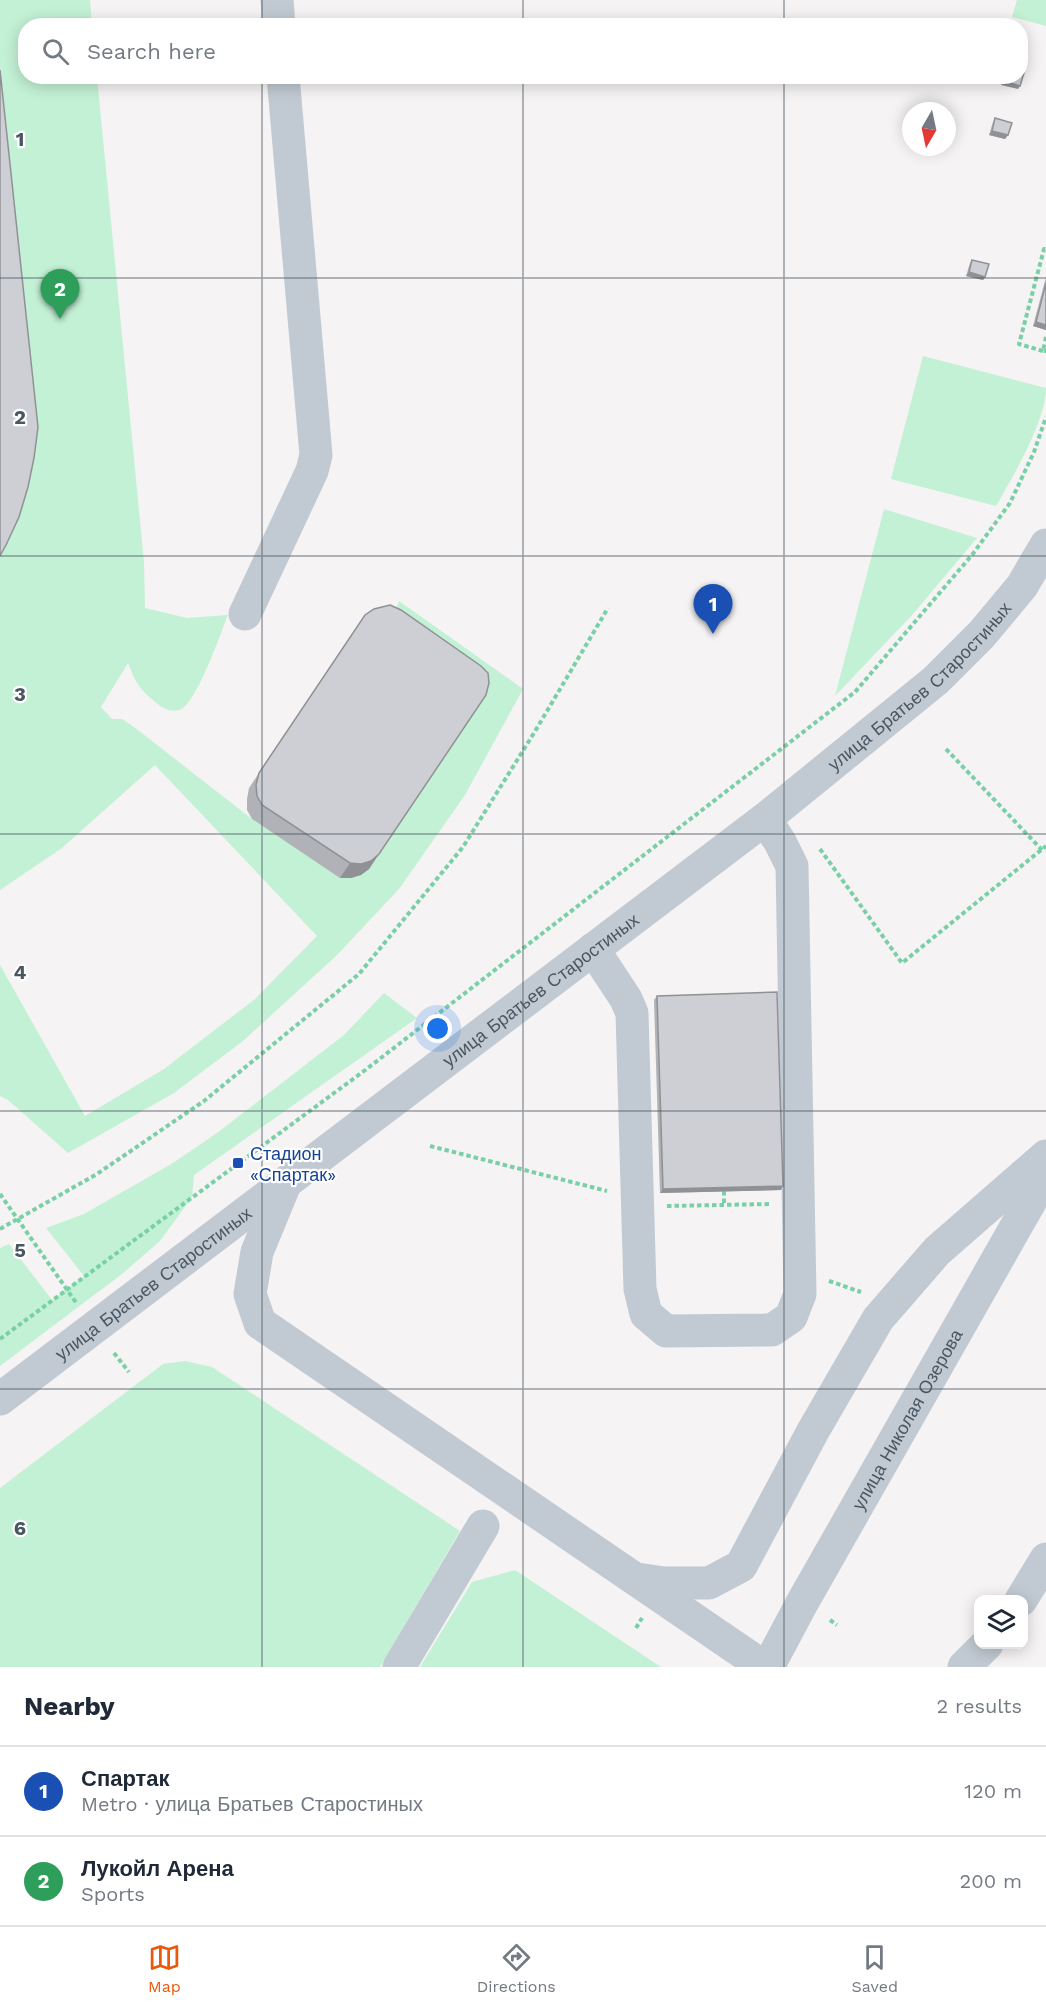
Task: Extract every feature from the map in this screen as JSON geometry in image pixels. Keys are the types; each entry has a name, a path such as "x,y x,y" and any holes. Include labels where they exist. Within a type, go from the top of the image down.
{"street":[{"path":"277,0 278,18"},
{"path":"245,614 312,471 316,455 284,84"},
{"name":"улица Братьев Старостиных","path":"0,1399 765,819 936,680 982,634 1022,586 1046,545"},
{"path":"593,949 626,999 632,1013 640,1289 646,1314 666,1331 772,1330 791,1317 800,1294 800,1271 792,866 765,819"},
{"path":"634,1578 664,1583 709,1583 741,1566 813,1431 878,1319 937,1251 1046,1156"},
{"name":"улица Николая Озерова","path":"766,1667 1046,1174"},
{"path":"286,1182 256,1252 250,1294 260,1323 766,1667"},
{"path":"399,1667 483,1526"},
{"path":"1024,1595 1046,1559"},
{"path":"964,1667 982,1649"}],"path":[{"path":"1046,249 1044,249 1019,344 1044,351 1046,337"},
{"path":"1036,278 1045,281"},
{"path":"0,1339 364,1071 855,692 972,555 1010,503 1034,452 1046,417"},
{"path":"0,1229 97,1174 204,1101 359,974 463,847 608,608"},
{"path":"946,749 1042,850"},
{"path":"820,849 902,963 1046,846"},
{"path":"430,1146 638,1198 652,1202 652,1207 777,1203"},
{"path":"724,1191 724,1206"},
{"path":"0,1194 79,1307"},
{"path":"800,1271 865,1293"},
{"path":"114,1353 129,1372"},
{"path":"830,1620 837,1624"}],"green space":[{"path":"0,0 90,0 91,18 18,18 18,84 98,84 144,562 145,608 187,618 228,615 200,683 186,705 176,711 159,705 138,684 128,663 101,707 112,719 122,719 134,727 252,819 340,877 351,878 391,624 399,601 523,689 465,795 399,889 336,956 243,1041 174,1093 68,1153 8,1100 0,1096 0,965 85,1116 164,1069 255,999 317,936 155,765 62,848 0,890"},
{"path":"1017,0 1046,0 1046,26 1028,21 1028,18 1012,17"},
{"path":"923,356 1046,388 1045,401 1035,432 996,506 891,479"},
{"path":"884,509 977,538 913,614 835,696"},
{"path":"384,993 417,1018 194,1175 192,1197 160,1241 122,1274 0,1366 0,1248 9,1244 52,1300 84,1276 46,1228 84,1214 173,1163 217,1133 344,1035"},
{"path":"185,1361 212,1367 460,1531 380,1667 0,1667 0,1488 163,1364"},
{"path":"515,1570 661,1667 420,1667 472,1582"}],"building":[{"path":"0,70 38,427 28,487 19,517 0,556"},
{"path":"995,118 1012,123 1008,135 992,131"},
{"path":"972,260 989,264 985,277 969,272"},
{"path":"1046,283 1046,325 1036,322"},
{"path":"390,605 401,610 481,666 488,673 489,683 486,695 379,854 371,861 361,864 350,863 262,805 257,796 256,785 259,773 365,615 374,609"},
{"path":"777,992 783,1186 663,1189 657,996"}],"place":[{"name":"Лукойл Арена","path":"60,319"},
{"name":"Спартак","path":"713,634"},
{"name":"Стадион «Спартак»","path":"238,1163"}]}
